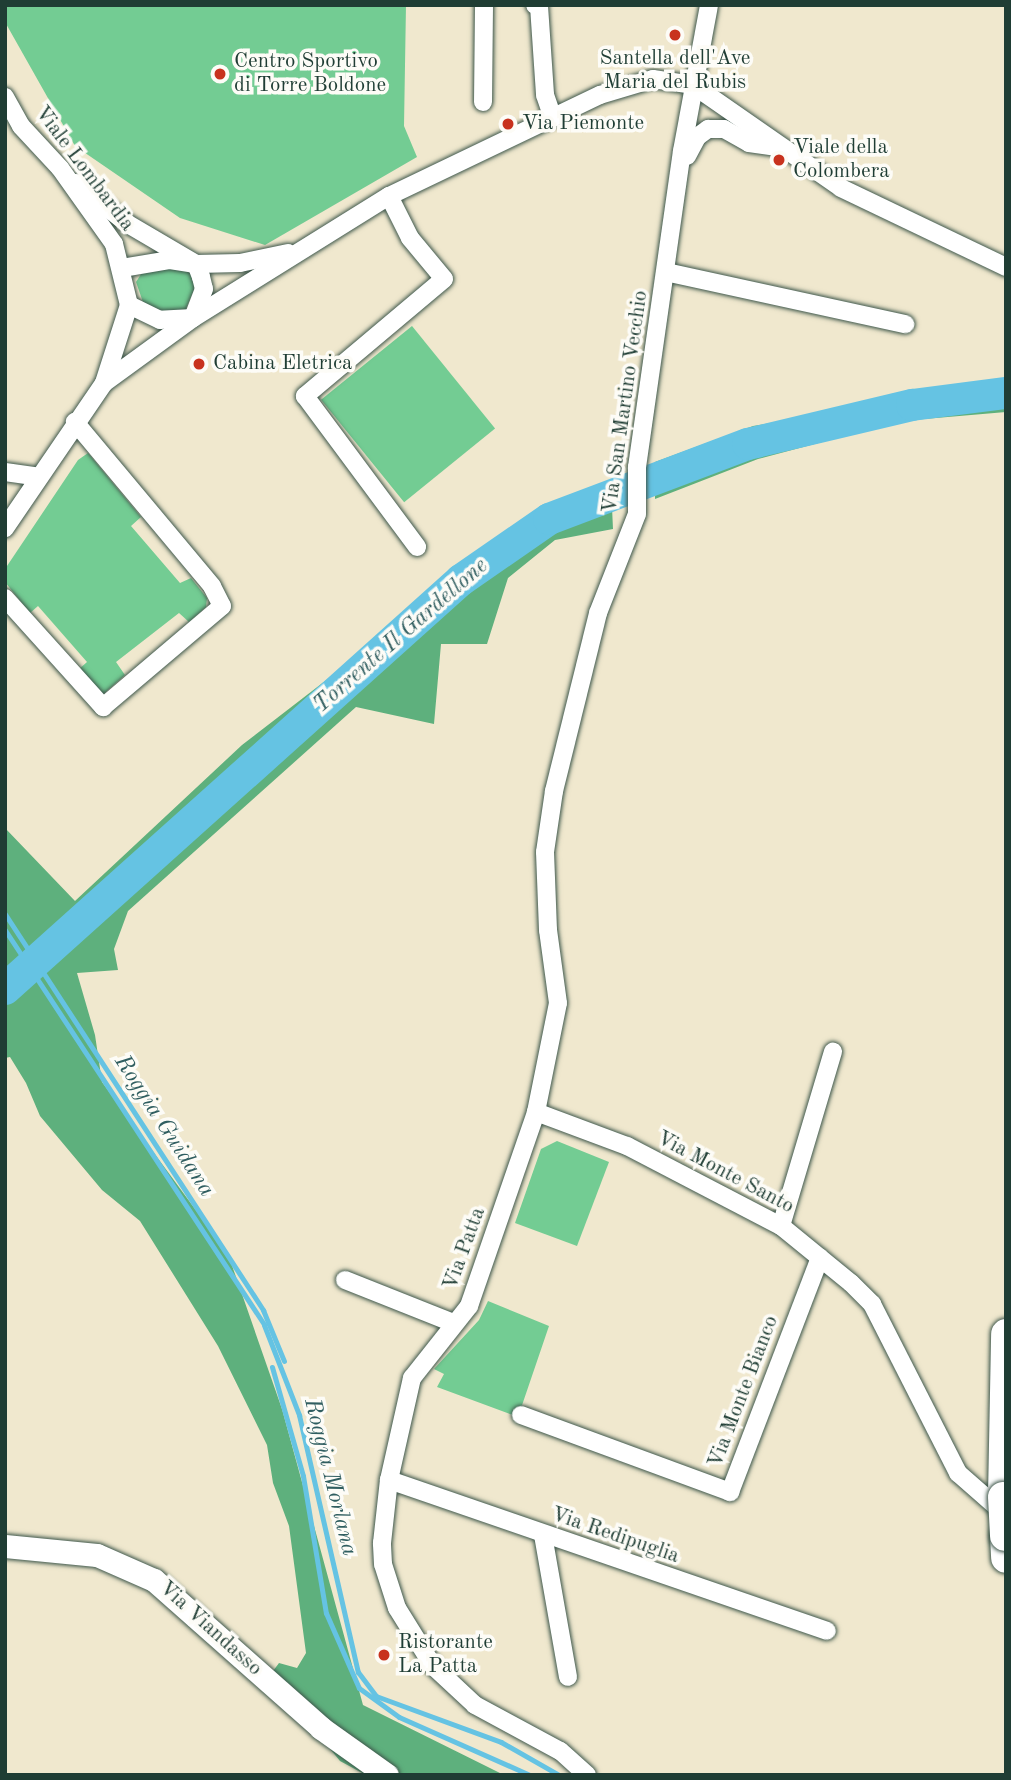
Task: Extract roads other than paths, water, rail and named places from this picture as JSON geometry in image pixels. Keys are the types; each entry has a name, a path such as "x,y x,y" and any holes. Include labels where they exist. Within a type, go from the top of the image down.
{"highway":[{"path":"1005,1527 1006,1334"}],"street":[{"path":"483,102 484,5"},
{"name":"Via San Martino Vecchio","path":"536,1112 558,1003 548,930 545,852 554,791 598,613 637,514 637,467 677,183 709,5"},
{"path":"538,6 545,94 553,118"},
{"path":"104,383 193,318 389,196 634,82 673,79 693,85 776,147 841,188 1006,267"},
{"name":"Viale Lombardia","path":"5,97 21,126 60,169 114,244 129,305 104,383 5,528"},
{"path":"677,183 690,148 708,129 724,129 749,143 776,147"},
{"path":"60,169 128,224 196,264 204,289 193,318"},
{"path":"389,196 410,239 444,279 305,396 417,547"},
{"path":"122,268 170,260 196,264 240,263 298,251"},
{"name":"Via San Martino Vecchio","path":"666,272 905,324"},
{"path":"129,305 160,320 193,318"},
{"path":"5,598 103,707 222,606 212,586 75,422"},
{"path":"5,472 39,477"},
{"path":"781,1226 833,1052"},
{"name":"Via Monte Santo","path":"536,1112 627,1146 781,1226 872,1304 940,1445 958,1473 1005,1527"},
{"name":"Via Patta","path":"536,1112 487,1262 469,1306 412,1378 389,1480 383,1564 388,1583 415,1642 433,1666 475,1705 560,1751 587,1775"},
{"name":"Via Monte Bianco","path":"521,1415 730,1492 820,1258"},
{"path":"345,1280 453,1323"},
{"name":"Via Redipuglia","path":"389,1480 827,1631"},
{"path":"543,1535 568,1677"},
{"name":"Via Viandasso","path":"5,1546 97,1555 154,1580 321,1728 387,1775"}],"waterway":[{"name":"Torrente Il Gardellone","path":"5,989 461,580 549,519 748,444 912,405 1006,393"},
{"name":"Roggia Guidana","path":"5,914 263,1310 284,1361"},
{"name":"Roggia Morlana","path":"5,930 264,1325 299,1415 358,1672 376,1696 501,1742 559,1775"},
{"name":"Roggia Guidana","path":"272,1367 303,1476 326,1613 359,1688 399,1717 530,1775"}],"place":[{"name":"Santella dell'Ave Maria del Rubis","path":"675,35"},
{"name":"Centro Sportivo di Torre Boldone","path":"220,74"},
{"name":"Via Piemonte","path":"508,124"},
{"name":"Viale della Colombera","path":"779,160"},
{"name":"Cabina Eletrica","path":"199,364"},
{"name":"Ristorante La Patta","path":"384,1655"}]}
